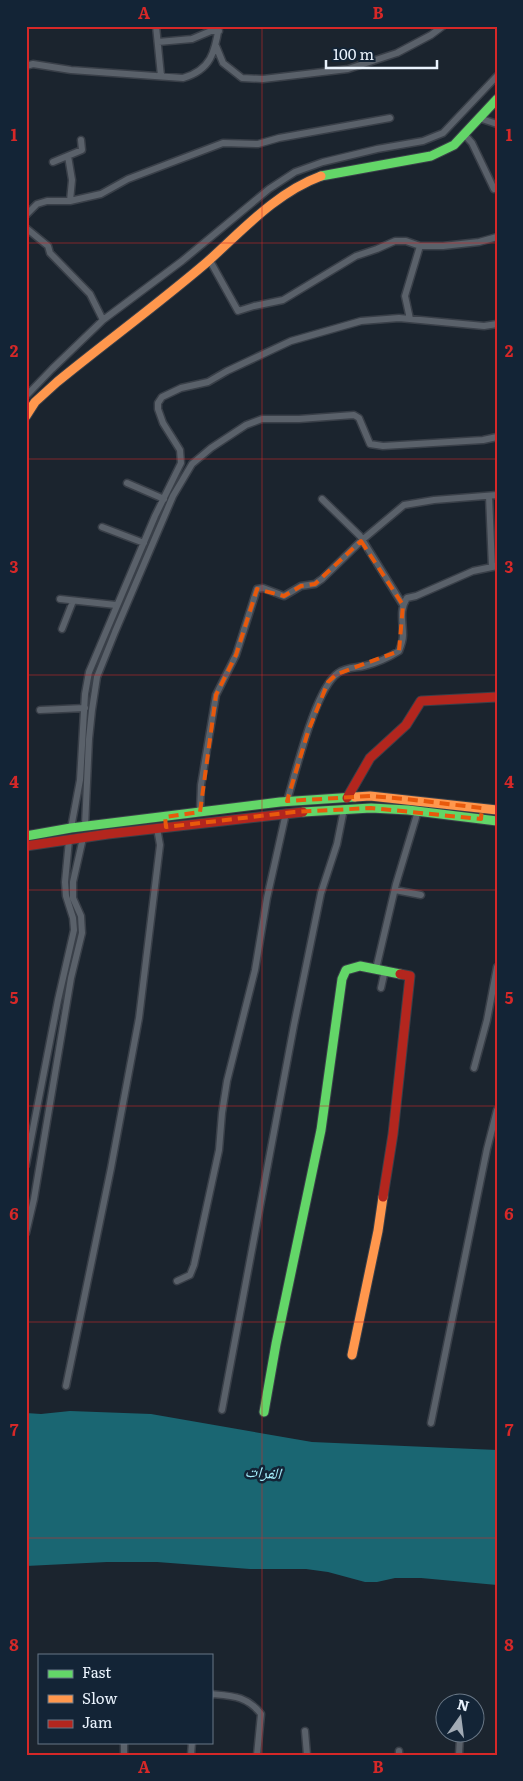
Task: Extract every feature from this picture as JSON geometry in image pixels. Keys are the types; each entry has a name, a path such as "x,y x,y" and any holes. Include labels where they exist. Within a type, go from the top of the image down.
{"street":[{"path":"156,26 161,76"},
{"path":"158,42 192,39 215,29 216,46 223,63 242,78 263,79 348,69 398,53 431,35 443,26"},
{"path":"26,66 33,64 71,70 183,78 197,74 214,52 216,46"},
{"path":"26,396 104,320 182,262 269,189 295,172 323,162 377,149 423,141 443,133 497,76"},
{"path":"26,416 35,402 58,382 209,259 259,214 313,179 431,156 446,150 497,99"},
{"path":"26,215 37,204 47,201 70,201 101,194 128,180 223,143 258,144 279,138 390,118"},
{"path":"479,118 497,124"},
{"path":"464,134 472,143 494,189"},
{"path":"53,162 82,150 81,140"},
{"path":"68,156 72,180 70,201"},
{"path":"26,228 48,246 50,253 90,294 104,320"},
{"path":"209,259 238,311 283,300 356,256 377,250 395,241 406,241 420,246 443,246 479,242 497,237"},
{"path":"410,319 405,296 420,246"},
{"path":"71,828 79,787 86,683 89,672 116,605 180,463 180,450 158,409 158,403 162,397 181,388 208,382 291,341 361,321 410,319 484,326 497,324"},
{"path":"85,826 89,739 97,677 173,496 192,464 211,448 246,425 262,418 299,419 354,416 359,418 370,444 383,446 497,438"},
{"path":"127,483 164,499"},
{"path":"200,812 201,785 216,696 236,655 257,588 263,588 284,596 301,586 316,584 361,541 404,505 434,500 493,495 494,566 473,571 416,596 407,598 401,612 403,637 399,651 387,659 363,666 346,668 328,682 308,732 287,801"},
{"path":"322,499 360,536 361,541 403,605"},
{"path":"102,527 144,543"},
{"path":"60,599 116,605"},
{"path":"62,629 73,601"},
{"path":"347,798 370,758 406,725 421,701 497,697"},
{"path":"40,710 85,708"},
{"path":"26,836 85,826 287,801 370,796 497,810"},
{"path":"26,846 162,827 286,813 344,809 371,808 418,811 497,821"},
{"path":"481,819 482,808"},
{"path":"222,1410 294,1025 321,893 337,844 344,809"},
{"path":"381,988 380,969 395,890 418,811"},
{"path":"178,1281 190,1275 194,1265 219,1150 227,1082 255,970 267,898 286,813"},
{"path":"66,1386 111,1168 138,1018 162,827 166,817"},
{"path":"26,1233 34,1199 71,978 82,933 81,916 73,898 73,882 83,838"},
{"path":"26,1165 58,1000 74,930 74,918 66,896 65,882 70,840"},
{"path":"395,890 421,895"},
{"path":"264,1412 276,1344 321,1130 342,979 346,970 360,966 410,976 393,1134 378,1231 352,1355"},
{"path":"474,1068 487,1020 497,967"},
{"path":"431,1423 487,1149 497,1110"},
{"path":"212,1694 231,1696 248,1701 261,1714 257,1755"},
{"path":"305,1731 307,1755"}],"highlighted area":[{"path":"361,541 403,605 399,651 337,674 328,682 308,732 287,801 370,796 406,799 482,808 481,819 371,808 294,812 166,827 165,817 200,812 216,695 236,655 257,589 284,596 301,586 315,584"}],"water":[{"name":"الفرات","path":"70,1411 151,1414 312,1442 497,1450 497,1585 421,1578 395,1578 377,1582 365,1582 328,1572 306,1569 250,1569 157,1562 107,1562 26,1566 26,1413 41,1414"}],"traffic: fast":[{"path":"321,176 431,156 454,145 497,99"},
{"path":"26,836 71,828 280,802 355,797"},
{"path":"303,812 371,808 408,810 497,821"},
{"path":"264,1412 276,1344 321,1130 342,979 346,970 360,966 400,974"}],"traffic: slow":[{"path":"26,416 35,402 57,382 188,278 259,214 289,192 321,176"},
{"path":"355,797 370,796 497,810"},
{"path":"352,1355 378,1231 383,1197"}],"traffic: jam":[{"path":"347,798 370,758 406,725 421,701 497,697"},
{"path":"26,846 108,834 303,812"},
{"path":"383,1197 393,1134 410,976 400,974"}]}
